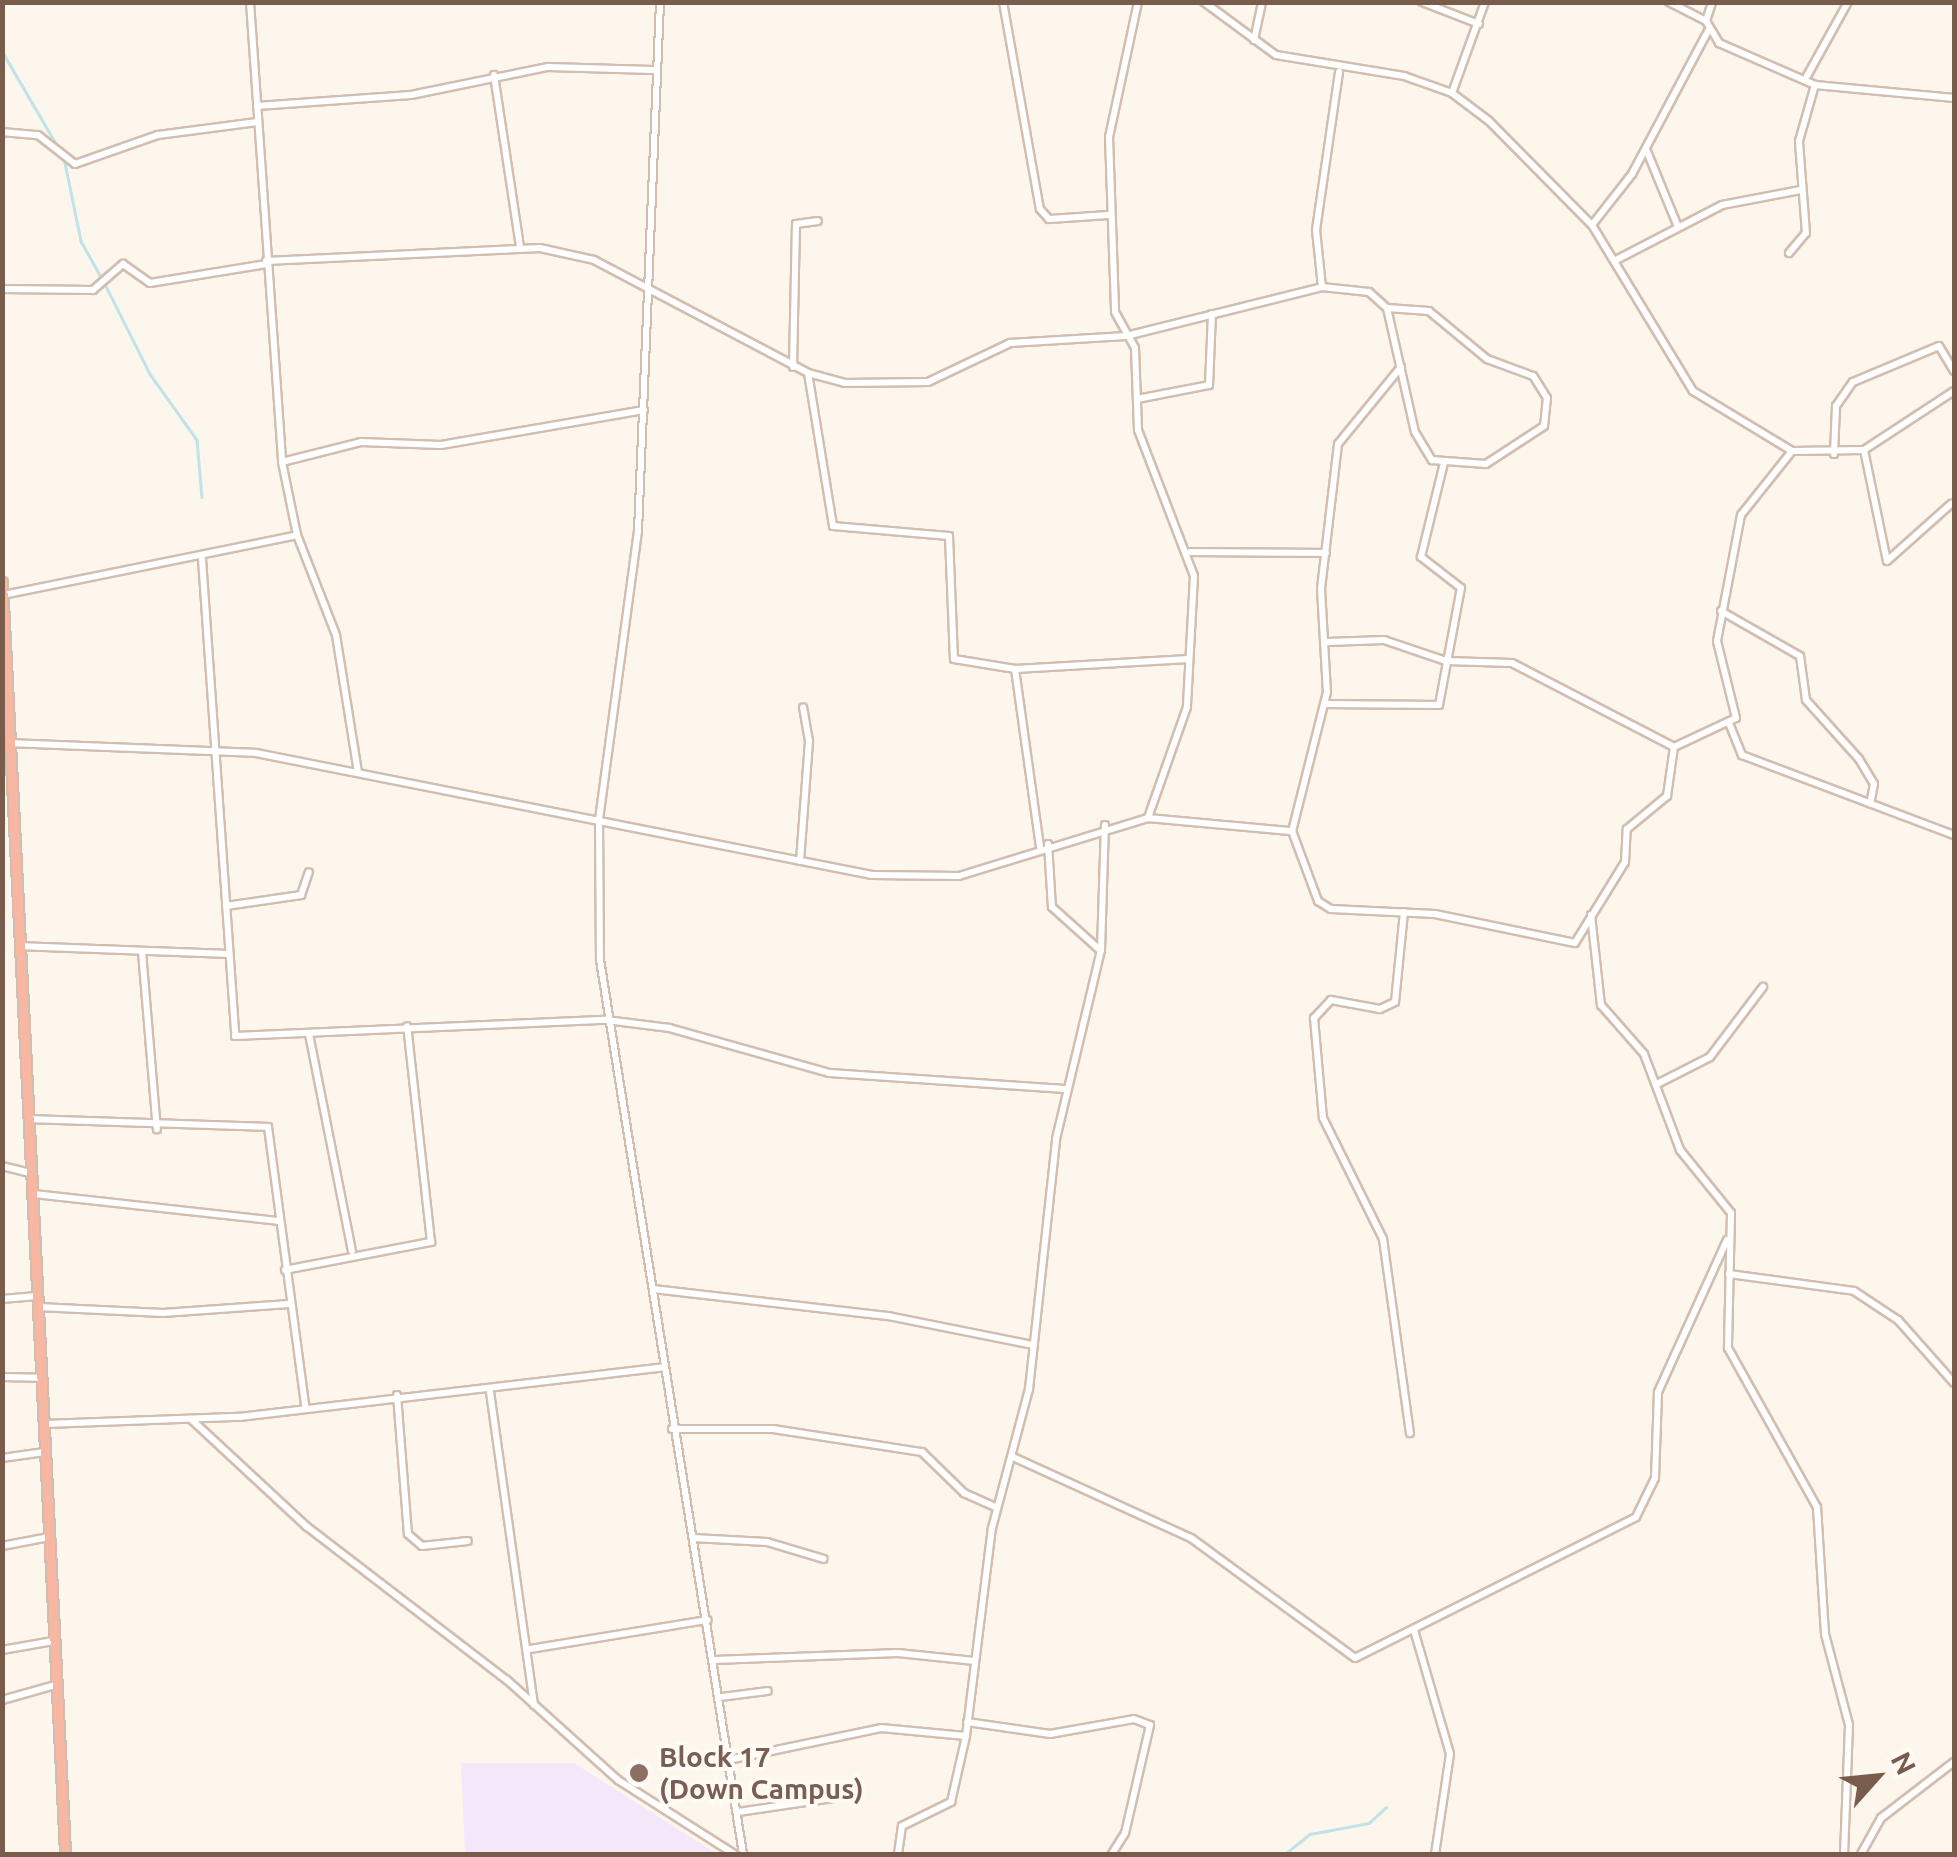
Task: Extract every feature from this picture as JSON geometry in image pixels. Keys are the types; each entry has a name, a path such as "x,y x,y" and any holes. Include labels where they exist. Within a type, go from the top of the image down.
{"highway":[{"path":"2,582 10,743 7,772 30,1119 65,1854"}],"street":[{"path":"250,2 282,462 297,535 336,635 358,772"},
{"path":"660,2 653,70 651,296 632,592 599,820 606,1020 654,1289 672,1429 732,1759 744,1854"},
{"path":"1003,2 1043,215 1108,215"},
{"path":"1138,2 1109,137 1108,215 1115,312 1135,348 1136,399 1172,527 1190,552 1187,707 1148,818"},
{"path":"1204,2 1254,41 1339,72 1388,72 1452,93 1592,225 1693,392 1792,451 1834,454 1864,450 1954,392"},
{"path":"1254,41 1262,2"},
{"path":"1422,2 1479,24"},
{"path":"1452,93 1485,2"},
{"path":"1669,2 1706,21"},
{"path":"1592,225 1646,148 1708,32 1706,21 1712,2"},
{"path":"1808,76 1848,2"},
{"path":"1708,32 1746,58 1808,76 1815,85 1954,98"},
{"path":"257,106 411,95 494,75 653,70"},
{"path":"1322,288 1318,210 1339,72"},
{"path":"494,75 520,246"},
{"path":"1789,254 1806,234 1799,141 1815,85"},
{"path":"2,132 38,135 77,164 158,135 257,122"},
{"path":"1646,148 1678,227"},
{"path":"1616,260 1722,205 1801,190"},
{"path":"793,367 796,224 818,221"},
{"path":"2,289 94,290 123,264 150,282 266,262 520,246 594,260 651,296 793,367 844,384 928,382 1010,343 1126,336 1322,288 1369,292 1387,308 1421,447 1444,463 1507,458 1544,426 1547,398 1533,376 1487,359 1428,311 1387,308"},
{"path":"1136,399 1210,385 1212,314"},
{"path":"1834,454 1836,406 1854,382 1939,346 1954,371"},
{"path":"1401,367 1338,444 1326,552 1325,704 1292,831 1323,907 1404,912 1567,946 1626,862 1628,829 1668,796 1674,746"},
{"path":"808,373 833,526 944,529 953,552 954,659 1015,669 1189,659"},
{"path":"282,462 361,442 440,444 644,410"},
{"path":"1864,450 1887,561 1951,504"},
{"path":"1328,642 1384,640 1446,661 1512,663 1674,746 1729,723 1737,714 1717,641 1721,611 1748,498 1792,451"},
{"path":"1325,704 1434,707 1461,588 1421,557 1444,463"},
{"path":"4,594 202,560 297,535"},
{"path":"1190,552 1326,552"},
{"path":"202,560 218,753 227,954 236,1036 606,1020 669,1028 830,1074 1065,1089"},
{"path":"1721,611 1795,650 1806,700 1867,772 1870,804"},
{"path":"1015,669 1052,907 1101,950"},
{"path":"800,861 809,740 802,708"},
{"path":"1729,723 1742,755 1954,835"},
{"path":"10,743 218,753 358,772 800,861 926,878 1106,825 1148,818 1292,831"},
{"path":"898,1854 902,1826 951,1802 966,1736 998,1508 1013,1457 1033,1346 1065,1089 1101,950 1106,825"},
{"path":"226,906 301,895 309,872"},
{"path":"1404,912 1395,1002 1380,1009 1331,1000 1314,1018 1323,1118 1360,1176 1383,1240 1410,1433"},
{"path":"1590,913 1594,989 1658,1084 1680,1150 1731,1213 1724,1337 1801,1468 1826,1546 1825,1634 1849,1724 1844,1854"},
{"path":"20,946 227,954"},
{"path":"142,952 157,1129"},
{"path":"1658,1084 1710,1057 1762,987"},
{"path":"285,1270 352,1251 432,1242 408,1026"},
{"path":"309,1034 352,1251"},
{"path":"30,1119 157,1129 268,1127 286,1207 278,1221 306,1406"},
{"path":"2,1166 32,1173"},
{"path":"34,1194 278,1221"},
{"path":"1013,1457 1191,1538 1349,1657 1414,1630 1636,1517 1656,1478 1658,1392 1728,1238"},
{"path":"1729,1274 1854,1291 1898,1320 1954,1383"},
{"path":"654,1289 888,1316 1033,1346"},
{"path":"2,1299 163,1313 289,1304"},
{"path":"44,1424 192,1420 397,1396 490,1392 663,1367"},
{"path":"2,1378 42,1378"},
{"path":"490,1392 530,1649 534,1705"},
{"path":"397,1396 408,1534 422,1546 468,1541"},
{"path":"192,1420 306,1526 534,1705 647,1802 734,1854"},
{"path":"672,1429 773,1429 922,1452 964,1494 998,1508"},
{"path":"2,1458 46,1452"},
{"path":"2,1546 50,1537"},
{"path":"692,1538 766,1542 824,1559"},
{"path":"530,1649 708,1620"},
{"path":"1414,1630 1450,1754 1435,1854"},
{"path":"2,1650 53,1641"},
{"path":"714,1660 898,1652 976,1661"},
{"path":"2,1700 55,1685"},
{"path":"721,1697 768,1691"},
{"path":"968,1722 1050,1734 1134,1719 1150,1725 1112,1854"},
{"path":"732,1759 881,1728 966,1736"},
{"path":"1861,1854 1881,1818 1954,1762"},
{"path":"738,1812 833,1798"}],"shaded area":[{"path":"461,1763 574,1763 717,1854 465,1854"}],"waterway":[{"path":"2,51 58,147"},
{"path":"64,158 81,241 101,277"},
{"path":"105,284 150,374 197,440 202,497"},
{"path":"1285,1854 1310,1834 1369,1823 1386,1807"}],"place":[{"name":"Block 17 (Down Campus)","path":"639,1773"}]}
